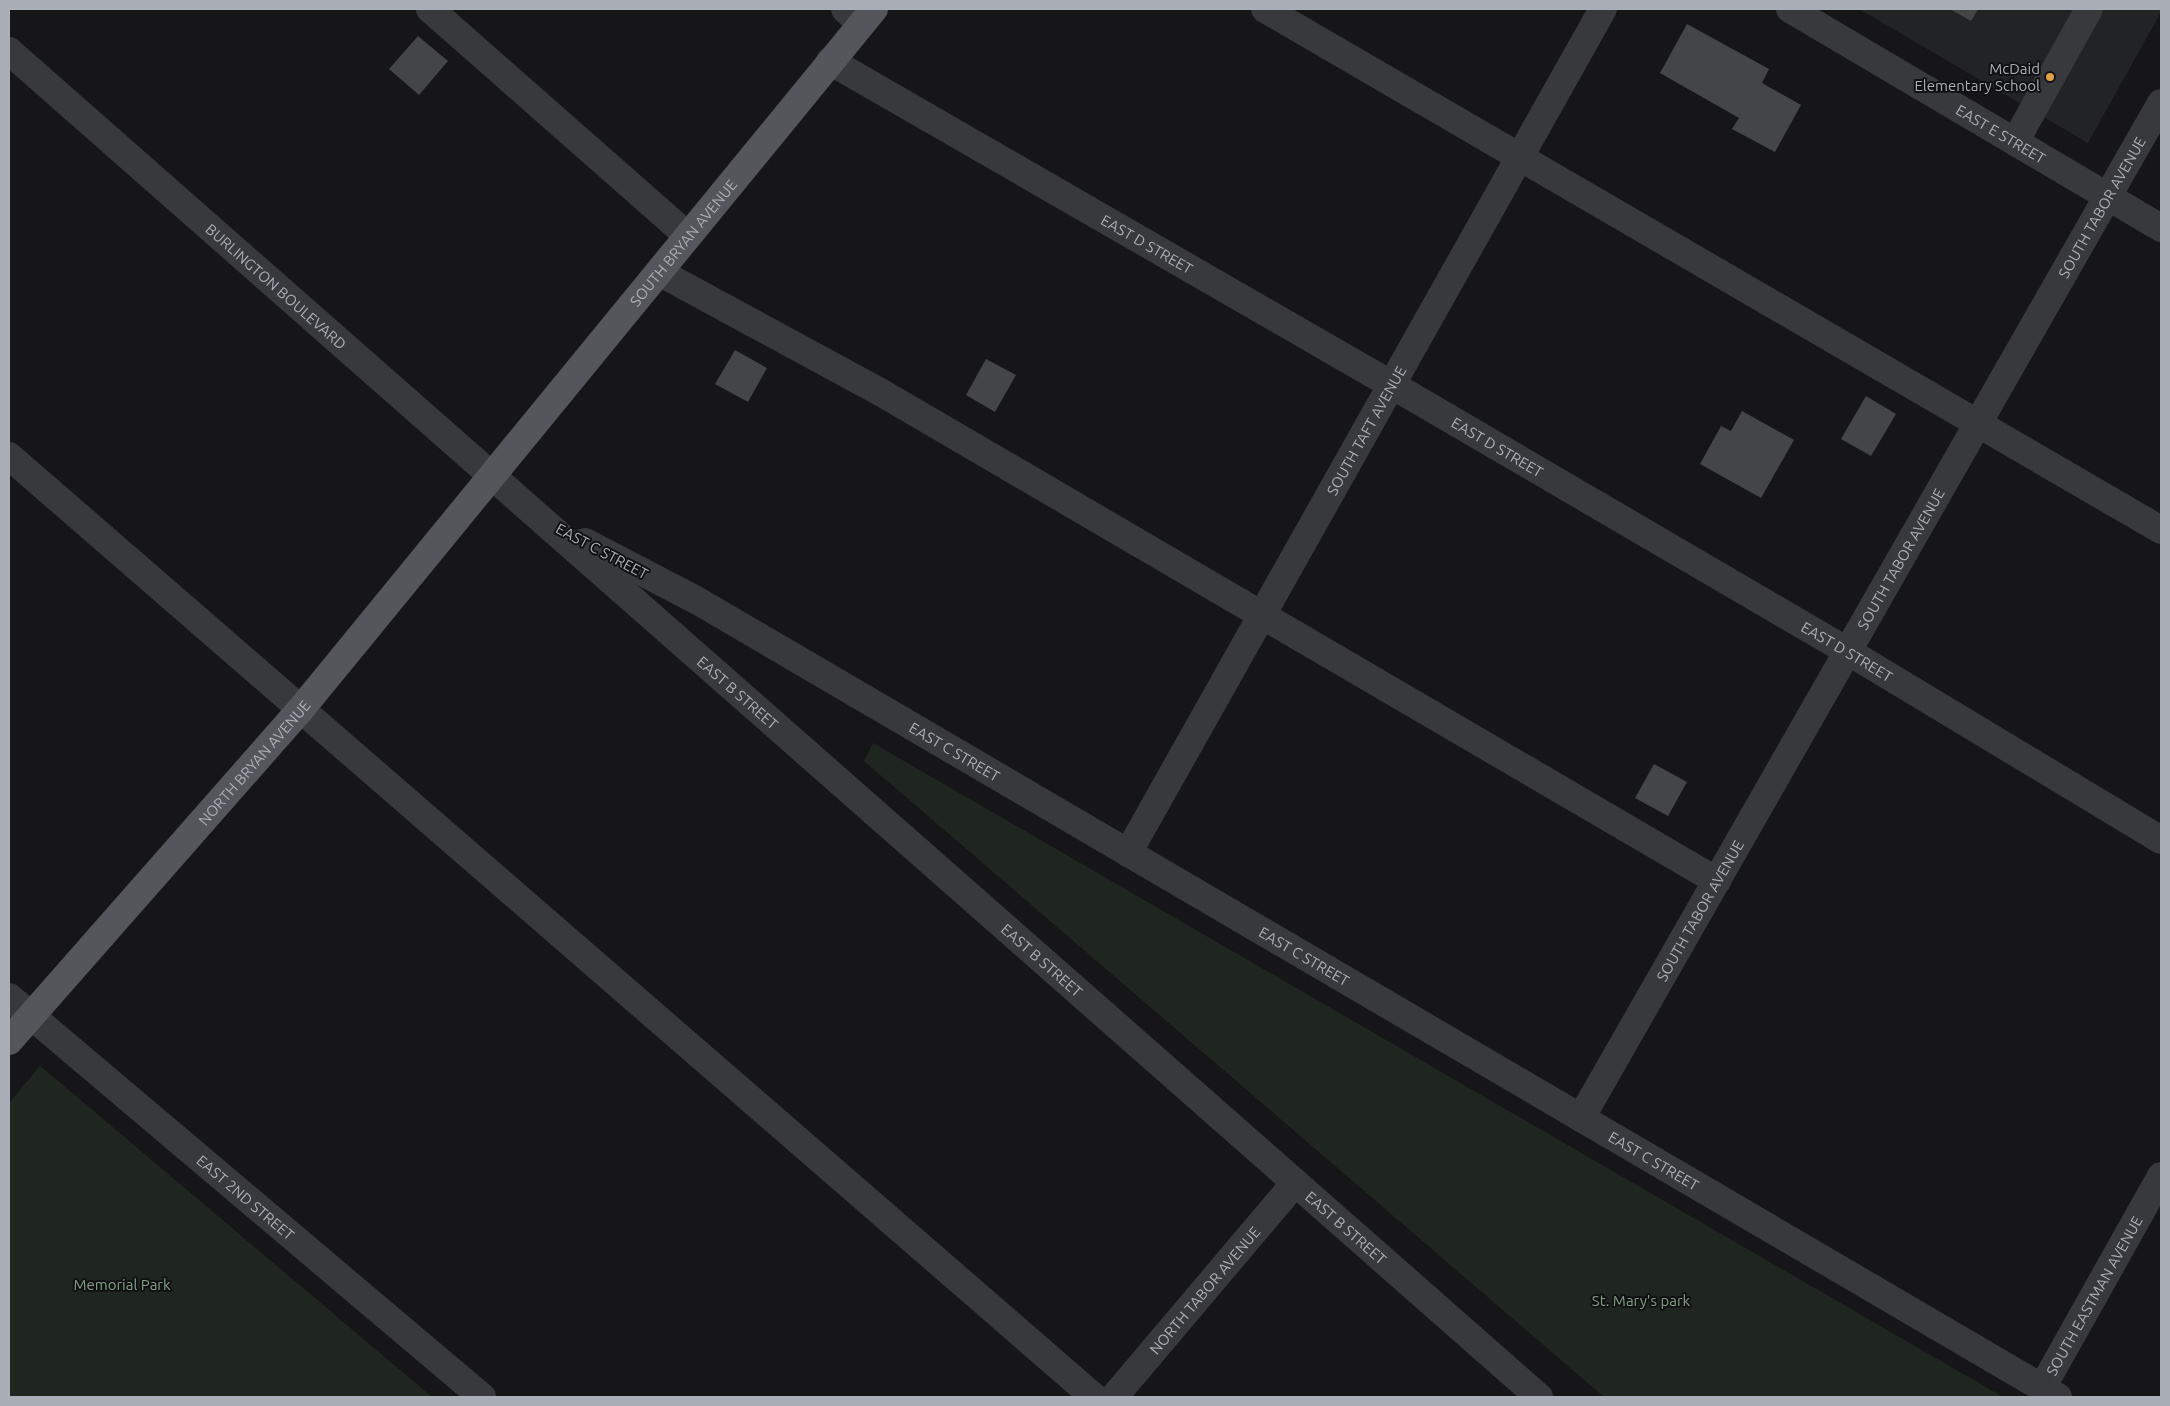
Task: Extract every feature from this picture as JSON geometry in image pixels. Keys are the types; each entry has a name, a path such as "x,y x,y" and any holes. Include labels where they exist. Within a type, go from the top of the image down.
{"main road":[{"name":"SOUTH BRYAN AVENUE","path":"491,476 830,62 860,14"},
{"name":"NORTH BRYAN AVENUE","path":"9,1041 30,1014 301,709 491,476"}],"street":[{"path":"430,9 688,236"},
{"path":"1265,9 2161,530"},
{"name":"SOUTH TAFT AVENUE","path":"1128,853 1603,9"},
{"name":"EAST E STREET","path":"1790,9 2161,228"},
{"path":"2016,142 2089,9"},
{"name":"BURLINGTON BOULEVARD","path":"9,51 491,476 546,522"},
{"name":"EAST D STREET","path":"830,62 1392,385 1849,652 2161,840"},
{"name":"SOUTH TABOR AVENUE","path":"1581,1118 2161,104"},
{"path":"659,272 882,392 1717,881"},
{"path":"9,456 1094,1397"},
{"name":"EAST C STREET","path":"546,522 698,601 2050,1393"},
{"name":"EAST B STREET","path":"546,522 1539,1397"},
{"name":"EAST 2ND STREET","path":"9,997 454,1388 482,1397"},
{"name":"SOUTH EASTMAN AVENUE","path":"2050,1393 2161,1176"},
{"name":"NORTH TABOR AVENUE","path":"1114,1397 1295,1183"}],"shaded area":[{"name":"McDaid Elementary School","path":"1859,9 2161,9 2161,12 2088,143"}],"green space":[{"name":"St. Mary's park","path":"873,743 2003,1397 1604,1397 864,761"},
{"name":"Memorial Park","path":"40,1066 432,1397 9,1397 9,1103"}],"building":[{"path":"1950,9 1978,9 1971,21"},
{"path":"1687,24 1769,69 1762,83 1801,105 1775,152 1732,129 1739,118 1660,73"},
{"path":"418,36 448,61 419,95 389,69"},
{"path":"735,350 767,368 748,402 715,384"},
{"path":"986,359 1016,375 995,412 966,395"},
{"path":"1866,396 1896,414 1871,456 1841,439"},
{"path":"1742,411 1794,440 1761,498 1700,464 1721,426 1731,431"},
{"path":"1654,764 1687,782 1668,816 1635,798"}],"place":[{"name":"McDaid Elementary School","path":"2050,77"}]}
